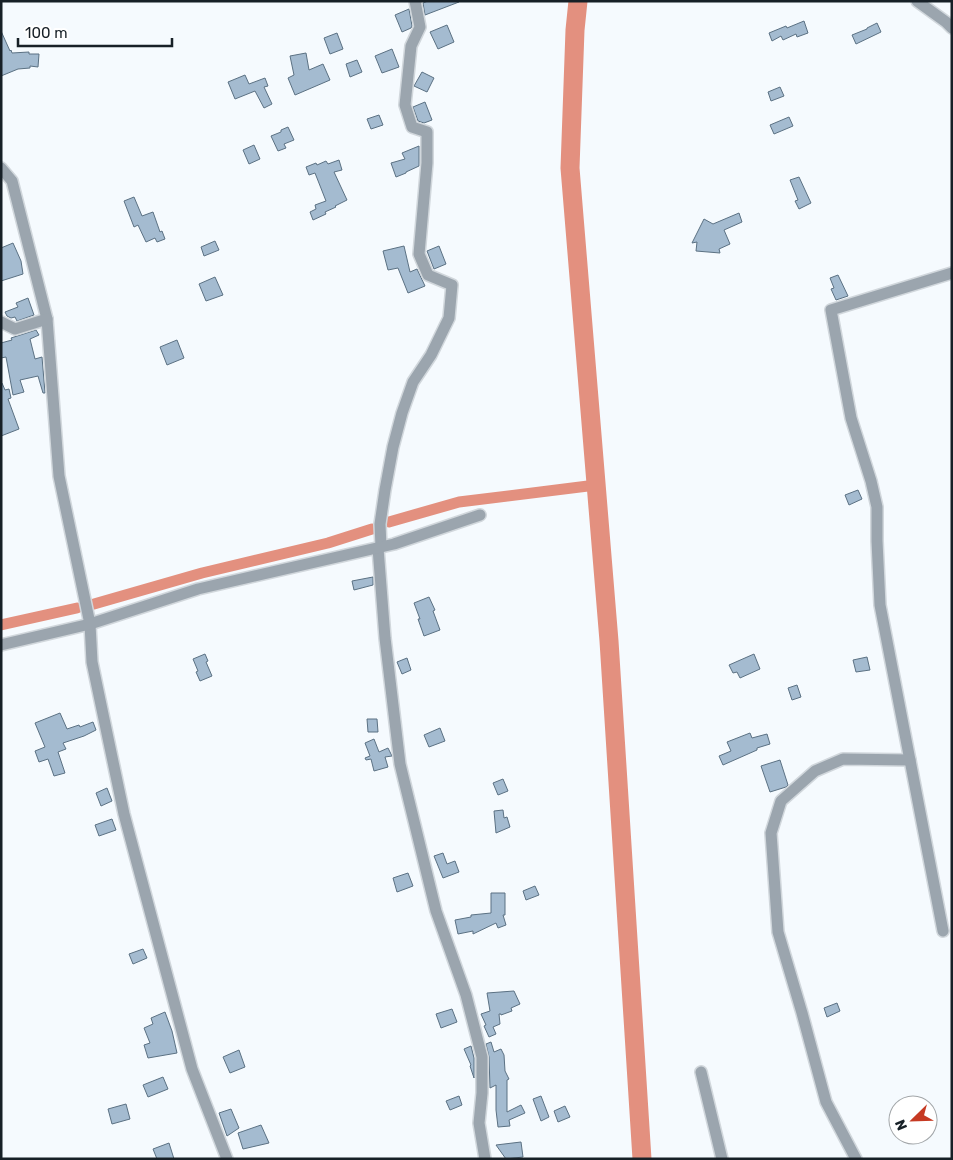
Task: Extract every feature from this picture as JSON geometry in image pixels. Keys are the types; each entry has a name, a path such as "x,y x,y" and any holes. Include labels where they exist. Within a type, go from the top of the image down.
{"street":[{"path":"415,1 420,27 412,46 405,105 412,127 427,132 427,163 419,254 428,275 452,285 449,318 431,355 413,382 393,447 380,524 385,638 400,764 436,911 466,995 482,1058 482,1093 479,1123 484,1159"},
{"path":"918,1 952,28"},
{"path":"1,168 12,181 47,319 59,476 90,624 92,662 124,814 192,1069 227,1159"},
{"path":"943,931 880,605 877,507 871,481 851,418 831,310 952,273"},
{"path":"1,322 14,329 47,319"},
{"path":"1,645 90,624 198,589 380,548 480,514"},
{"path":"856,1159 826,1102 778,932 771,833 780,802 815,771 842,759 910,760"},
{"path":"701,1072 722,1159"}],"building":[{"path":"428,1 459,2 425,15 423,3"},
{"path":"409,9 412,26 402,32 395,15"},
{"path":"804,21 808,33 797,37 796,34 783,40 781,36 772,41 769,33"},
{"path":"877,23 881,32 856,44 852,35"},
{"path":"447,25 454,42 438,49 430,32"},
{"path":"1,31 12,53 29,52 29,54 39,54 38,67 30,66 30,68 18,69 1,76"},
{"path":"337,33 343,49 330,54 324,38"},
{"path":"392,49 399,67 382,73 375,56"},
{"path":"306,53 309,70 323,64 330,80 295,95 288,78 294,75 290,56"},
{"path":"357,60 362,72 350,77 346,64"},
{"path":"422,72 434,78 427,92 414,86"},
{"path":"245,75 249,84 265,78 268,86 264,87 272,104 264,108 255,91 235,99 228,82"},
{"path":"780,87 784,96 771,101 768,92"},
{"path":"425,102 432,120 424,123 418,121 413,107"},
{"path":"379,115 383,125 371,129 367,119"},
{"path":"789,117 793,126 774,134 770,125"},
{"path":"288,127 294,140 284,144 286,148 278,151 271,136"},
{"path":"254,145 260,159 249,164 243,150"},
{"path":"419,146 419,166 396,177 391,163 405,159 402,153"},
{"path":"339,160 342,170 334,172 347,200 313,220 310,212 316,209 315,205 326,201 315,173 309,175 306,167 316,163 317,165 326,161 328,164"},
{"path":"799,177 811,203 799,209 795,201 798,200 790,180"},
{"path":"134,197 142,216 153,212 160,232 162,231 165,239 157,242 155,238 146,242 138,225 134,227 124,201"},
{"path":"739,213 742,222 724,230 730,244 719,249 720,253 696,251 697,242 692,243 704,219 713,224"},
{"path":"215,241 219,250 204,256 201,247"},
{"path":"13,243 21,261 23,274 1,281 1,248"},
{"path":"404,246 410,272 417,269 425,286 408,293 398,268 388,270 383,251"},
{"path":"439,246 446,264 434,269 427,251"},
{"path":"838,275 848,296 836,300 831,289 834,288 830,278"},
{"path":"215,277 223,295 206,301 199,284"},
{"path":"28,298 34,315 17,321 15,317 7,316 5,312 18,307 16,303"},
{"path":"36,330 39,335 30,339 35,359 42,357 45,393 43,393 38,376 20,380 24,392 13,395 6,357 1,358 1,343"},
{"path":"177,340 184,358 167,365 160,347"},
{"path":"1,383 5,390 9,389 11,398 8,399 19,429 1,436"},
{"path":"858,490 862,499 849,505 845,495"},
{"path":"373,577 373,585 354,590 352,581"},
{"path":"429,597 435,610 433,611 440,630 424,636 414,603"},
{"path":"205,654 212,676 200,681 193,659"},
{"path":"754,654 760,669 740,678 737,672 733,673 729,665"},
{"path":"867,657 870,670 856,672 853,660"},
{"path":"407,658 411,670 402,674 397,662"},
{"path":"797,685 801,697 792,700 788,688"},
{"path":"60,713 67,729 93,722 96,730 63,743 66,749 58,752 65,773 54,776 48,759 39,762 35,751 45,747 35,723"},
{"path":"367,719 377,719 378,732 368,732"},
{"path":"440,728 445,741 429,747 424,735"},
{"path":"750,733 752,738 767,734 770,744 757,748 757,750 723,765 719,756 731,751 727,742"},
{"path":"374,739 379,752 388,748 392,756 385,757 388,767 374,771 371,759 366,760 365,758 370,756 365,743"},
{"path":"780,760 788,785 770,792 761,766"},
{"path":"503,779 508,791 498,795 493,783"},
{"path":"107,788 112,801 101,806 96,793"},
{"path":"503,810 504,818 507,817 510,827 496,833 494,811"},
{"path":"112,819 116,830 99,836 95,825"},
{"path":"443,853 447,864 455,861 459,872 443,878 434,856"},
{"path":"408,873 413,886 397,892 393,878"},
{"path":"535,886 539,895 526,900 523,891"},
{"path":"491,893 505,893 505,915 503,915 506,925 498,928 496,923 473,934 473,931 458,934 455,920 471,917 471,915 491,913"},
{"path":"143,949 147,958 133,964 129,954"},
{"path":"514,991 520,1004 511,1008 512,1011 499,1014 500,1024 493,1027 496,1034 489,1037 481,1014 490,1011 487,993"},
{"path":"837,1003 840,1011 827,1017 824,1008"},
{"path":"452,1009 457,1022 441,1028 436,1014"},
{"path":"165,1012 177,1053 148,1058 144,1045 150,1043 144,1028 153,1024 151,1018"},
{"path":"491,1042 494,1052 501,1049 504,1055 505,1071 509,1079 507,1080 507,1112 521,1105 525,1113 509,1120 510,1126 498,1127 496,1085 490,1088 489,1057 486,1044"},
{"path":"471,1046 474,1058 474,1078 464,1049"},
{"path":"239,1050 245,1067 230,1073 223,1057"},
{"path":"163,1077 168,1089 148,1097 143,1085"},
{"path":"459,1096 462,1105 450,1110 446,1101"},
{"path":"541,1096 549,1117 541,1121 533,1099"},
{"path":"126,1104 130,1119 112,1124 108,1109"},
{"path":"565,1106 570,1117 558,1122 554,1111"},
{"path":"231,1109 239,1128 227,1136 219,1113"},
{"path":"261,1125 269,1143 243,1149 238,1133"},
{"path":"521,1142 523,1157 506,1159 496,1145"},
{"path":"169,1143 174,1159 157,1159 153,1149"}],"waterway":[{"path":"578,1 575,30 570,168 609,641 642,1159"},
{"path":"389,522 459,502 596,485"},
{"path":"94,604 202,573 328,543 372,529"},
{"path":"1,625 77,608"}]}
